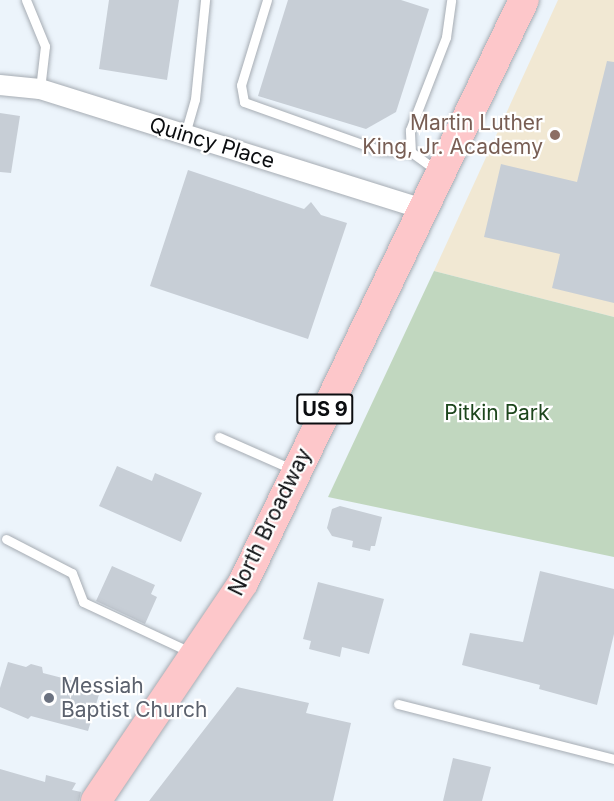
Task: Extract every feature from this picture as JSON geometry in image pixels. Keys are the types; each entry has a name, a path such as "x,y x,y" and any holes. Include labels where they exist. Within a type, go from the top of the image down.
{"main road":[{"name":"North Broadway","path":"96,801 243,583 524,0"}],"street":[{"name":"Quincy Place","path":"0,85 40,89 422,208"}],"lane":[{"path":"26,0 45,46 40,89"},
{"path":"185,134 195,99 205,0"},
{"path":"267,0 240,85 244,102 379,150 411,152 441,173"},
{"path":"411,152 410,130 446,37 451,0"},
{"path":"219,437 296,471"},
{"path":"6,539 72,573 83,602 195,655"},
{"path":"398,704 614,759"}],"shaded area":[{"name":"Martin Luther King, Jr. Academy","path":"558,0 614,0 614,317 434,271"}],"green space":[{"name":"Pitkin Park","path":"434,271 614,317 614,557 328,497"}],"building":[{"path":"109,0 179,0 167,80 99,69"},
{"path":"288,0 401,0 429,9 396,112 366,129 258,96"},
{"path":"607,61 614,62 614,303 552,288 560,254 484,237 501,164 577,182"},
{"path":"0,113 20,116 11,173 0,172"},
{"path":"188,170 304,209 311,202 321,215 347,223 308,339 150,286"},
{"path":"117,466 152,481 155,473 202,493 181,542 99,506"},
{"path":"340,506 382,517 375,546 371,546 370,551 352,547 353,541 332,536 327,528 332,509"},
{"path":"112,566 155,585 151,594 157,597 145,624 96,601"},
{"path":"540,571 614,589 614,634 597,705 539,689 540,685 462,665 470,633 523,642"},
{"path":"318,582 384,599 369,654 342,647 340,657 309,649 311,641 303,639"},
{"name":"Messiah Baptist Church","path":"8,662 26,667 31,664 42,667 43,673 101,688 88,731 31,716 28,719 0,707 0,688"},
{"path":"237,687 309,703 306,713 351,723 333,801 149,801"},
{"path":"453,758 491,767 482,801 443,801"},
{"path":"0,769 45,782 46,775 76,783 72,790 81,792 79,801 0,801"}],"place":[{"name":"Martin Luther King, Jr. Academy","path":"555,135"},
{"name":"Messiah Baptist Church","path":"49,698"}]}
